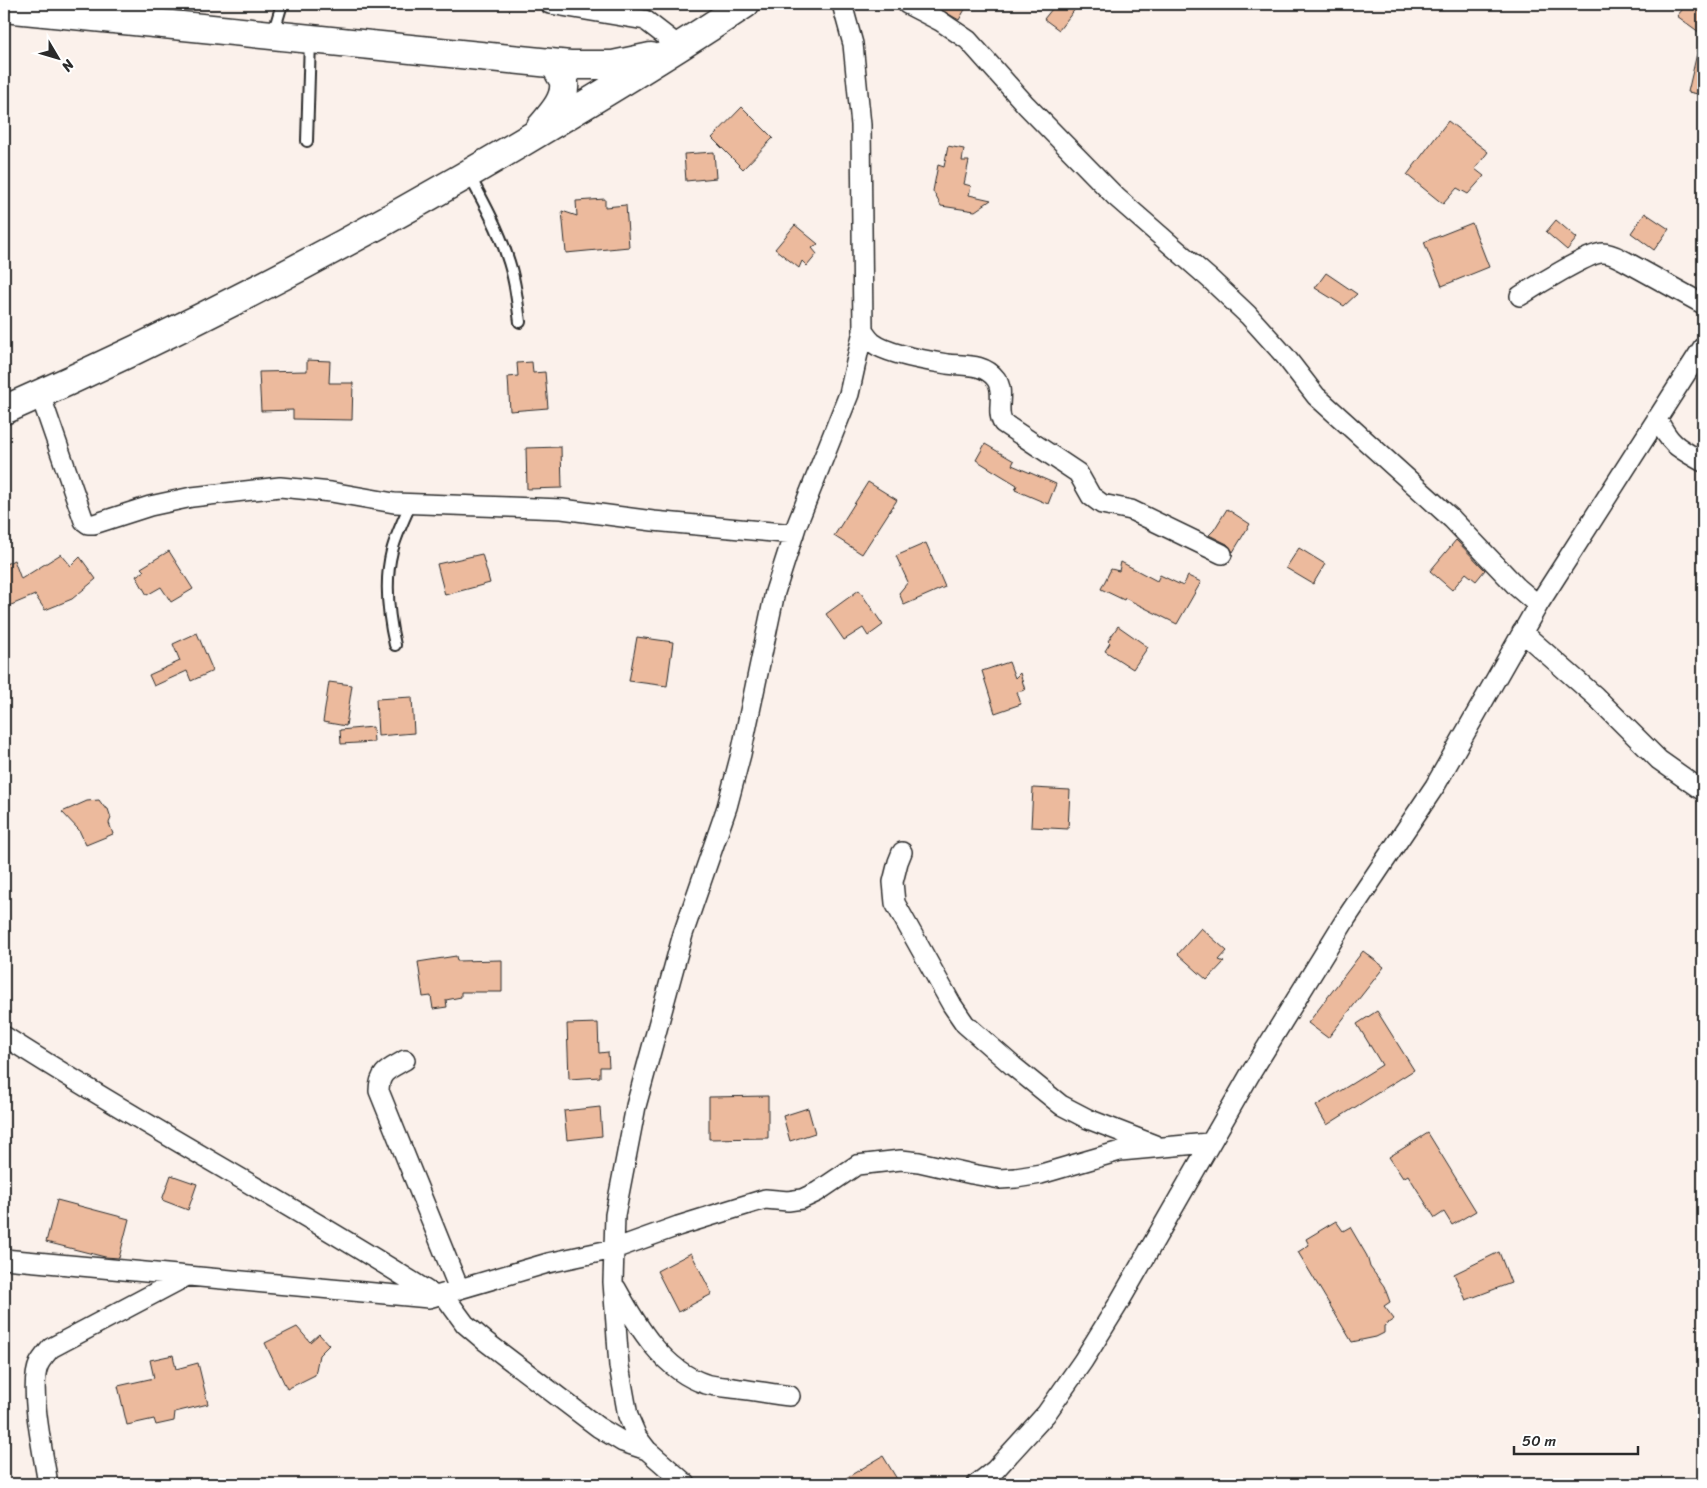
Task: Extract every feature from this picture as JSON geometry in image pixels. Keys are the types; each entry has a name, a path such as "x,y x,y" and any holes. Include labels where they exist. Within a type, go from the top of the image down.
{"main road":[{"path":"4,410 79,377 208,315 352,240 469,174 620,84 745,4"},
{"path":"4,8 570,65 613,65 644,60 680,47"},
{"path":"532,62 595,83 620,84"},
{"path":"533,136 562,97 564,82 559,72"}],"street":[{"path":"550,4 645,20 680,47"},
{"path":"686,1484 647,1450 637,1437 628,1416 619,1366 613,1282 615,1215 636,1106 683,934 727,806 741,754 774,592 794,534 849,394 863,331 861,125 852,44 842,4"},
{"path":"907,4 940,21 968,40 1039,119 1116,197 1210,279 1248,315 1285,356 1316,396 1452,519 1517,587 1538,605"},
{"path":"1520,296 1583,260 1603,253 1625,261 1703,304"},
{"path":"863,331 872,342 888,351 946,364 986,369 996,379 1001,388 999,416 1003,423 1078,473 1091,496 1102,504 1131,510 1222,554"},
{"path":"977,1484 995,1470 1046,1414 1083,1361 1117,1306 1208,1143 1347,917 1435,786 1538,605 1703,347"},
{"path":"40,394 84,521 88,524 94,524 150,506 192,497 280,487 332,492 394,503 562,509 794,534"},
{"path":"1657,418 1665,435 1676,447 1703,462"},
{"path":"1522,632 1595,696 1660,760 1703,791"},
{"path":"902,852 893,882 895,903 948,999 966,1024 1061,1105 1088,1119 1161,1147"},
{"path":"4,1036 142,1121 369,1254 446,1293"},
{"path":"405,1060 386,1071 379,1082 379,1091 446,1293 464,1324 598,1428 622,1442 647,1450"},
{"path":"4,1259 429,1298 548,1263 614,1249 678,1226 765,1199 788,1201 802,1199 818,1192 857,1166 865,1164 901,1160 919,1162 1000,1179 1041,1174 1120,1151 1208,1143"},
{"path":"48,1484 34,1392 38,1364 52,1348 185,1276"},
{"path":"613,1282 635,1323 651,1344 675,1367 690,1377 706,1384 790,1396"}],"lane":[{"path":"272,35 282,4"},
{"path":"307,141 310,39"},
{"path":"469,174 508,258 516,290 520,322"},
{"path":"395,645 389,608 389,570 392,552 411,503"}],"building":[{"path":"931,4 968,4 959,20"},
{"path":"1056,4 1079,4 1059,30 1044,19"},
{"path":"1687,4 1703,4 1703,35 1677,16"},
{"path":"1698,49 1703,49 1703,95 1688,92"},
{"path":"742,107 773,138 743,169 712,138"},
{"path":"1448,121 1488,152 1475,169 1484,176 1468,194 1457,188 1443,204 1407,175"},
{"path":"948,146 964,149 962,161 969,161 964,184 971,186 969,195 991,200 975,211 941,206 933,191 938,165 944,167"},
{"path":"714,152 716,178 686,181 684,154"},
{"path":"605,199 605,207 626,205 629,247 566,253 562,211 577,216 576,201"},
{"path":"1645,213 1669,229 1654,250 1631,233"},
{"path":"1556,220 1577,238 1567,250 1546,232"},
{"path":"1472,223 1489,267 1442,286 1424,242"},
{"path":"795,225 818,244 812,248 817,254 807,266 802,261 799,268 775,249"},
{"path":"1326,273 1357,294 1344,306 1315,288"},
{"path":"307,360 330,361 329,383 353,383 352,420 293,419 293,410 261,411 259,372 307,371"},
{"path":"532,362 533,373 545,372 548,408 510,411 508,377 518,376 517,363"},
{"path":"985,444 1014,461 1012,465 1056,484 1048,504 1015,490 1017,485 976,460"},
{"path":"561,447 562,488 527,489 526,448"},
{"path":"868,482 897,500 862,554 834,536"},
{"path":"1227,509 1250,524 1233,552 1227,544 1209,535"},
{"path":"1456,540 1485,570 1476,581 1466,573 1452,590 1430,571"},
{"path":"926,543 945,587 904,605 899,593 908,582 896,556"},
{"path":"1299,548 1325,564 1313,584 1286,568"},
{"path":"169,551 193,589 171,602 161,587 147,595 136,576 144,571 141,568"},
{"path":"61,554 71,566 80,557 96,579 72,599 45,610 35,595 4,608 4,565 14,560 21,579"},
{"path":"482,554 490,583 445,595 437,564"},
{"path":"1121,562 1157,581 1160,575 1183,586 1188,576 1201,582 1177,624 1125,598 1124,600 1101,589 1111,569 1119,571"},
{"path":"859,590 883,625 868,636 863,628 844,640 826,614"},
{"path":"1118,626 1148,647 1133,669 1105,651 1110,643 1108,641"},
{"path":"197,633 213,671 191,681 187,671 154,686 149,675 180,661 173,644"},
{"path":"637,637 673,642 667,686 629,681"},
{"path":"1009,662 1015,678 1020,673 1025,690 1017,692 1021,704 995,713 982,671"},
{"path":"329,682 352,685 346,726 323,722"},
{"path":"412,697 414,733 378,736 376,699"},
{"path":"373,727 374,742 341,744 340,730"},
{"path":"1033,788 1070,790 1068,829 1031,827"},
{"path":"99,800 108,809 111,818 109,823 113,834 86,845 79,830 62,812 87,801"},
{"path":"1201,928 1227,951 1219,960 1224,962 1207,980 1178,954"},
{"path":"1363,951 1384,967 1328,1038 1308,1023"},
{"path":"456,956 457,961 502,960 502,992 461,992 461,997 446,1000 447,1007 433,1009 431,996 423,997 418,962"},
{"path":"1377,1011 1414,1070 1327,1125 1316,1106 1382,1065 1357,1024"},
{"path":"598,1023 599,1053 608,1052 609,1067 600,1067 600,1077 569,1079 567,1024"},
{"path":"768,1096 768,1138 709,1139 709,1097"},
{"path":"600,1107 602,1136 567,1140 564,1111"},
{"path":"808,1108 815,1133 790,1141 783,1116"},
{"path":"1428,1133 1476,1211 1452,1225 1444,1212 1435,1218 1408,1175 1403,1178 1389,1157"},
{"path":"171,1175 197,1184 188,1210 162,1200"},
{"path":"57,1200 129,1219 119,1258 105,1257 46,1242"},
{"path":"1336,1221 1343,1231 1350,1227 1367,1256 1370,1267 1384,1286 1390,1302 1384,1306 1394,1319 1384,1326 1384,1333 1376,1337 1352,1342 1298,1252 1309,1245 1306,1239"},
{"path":"1499,1252 1511,1283 1466,1300 1454,1274"},
{"path":"691,1253 712,1294 678,1312 657,1271"},
{"path":"297,1327 310,1342 319,1334 329,1345 319,1355 315,1375 287,1389 265,1343"},
{"path":"173,1355 176,1369 198,1363 208,1404 175,1412 174,1421 156,1425 154,1419 127,1425 118,1386 154,1378 150,1360"},
{"path":"883,1456 900,1484 836,1484"}]}
